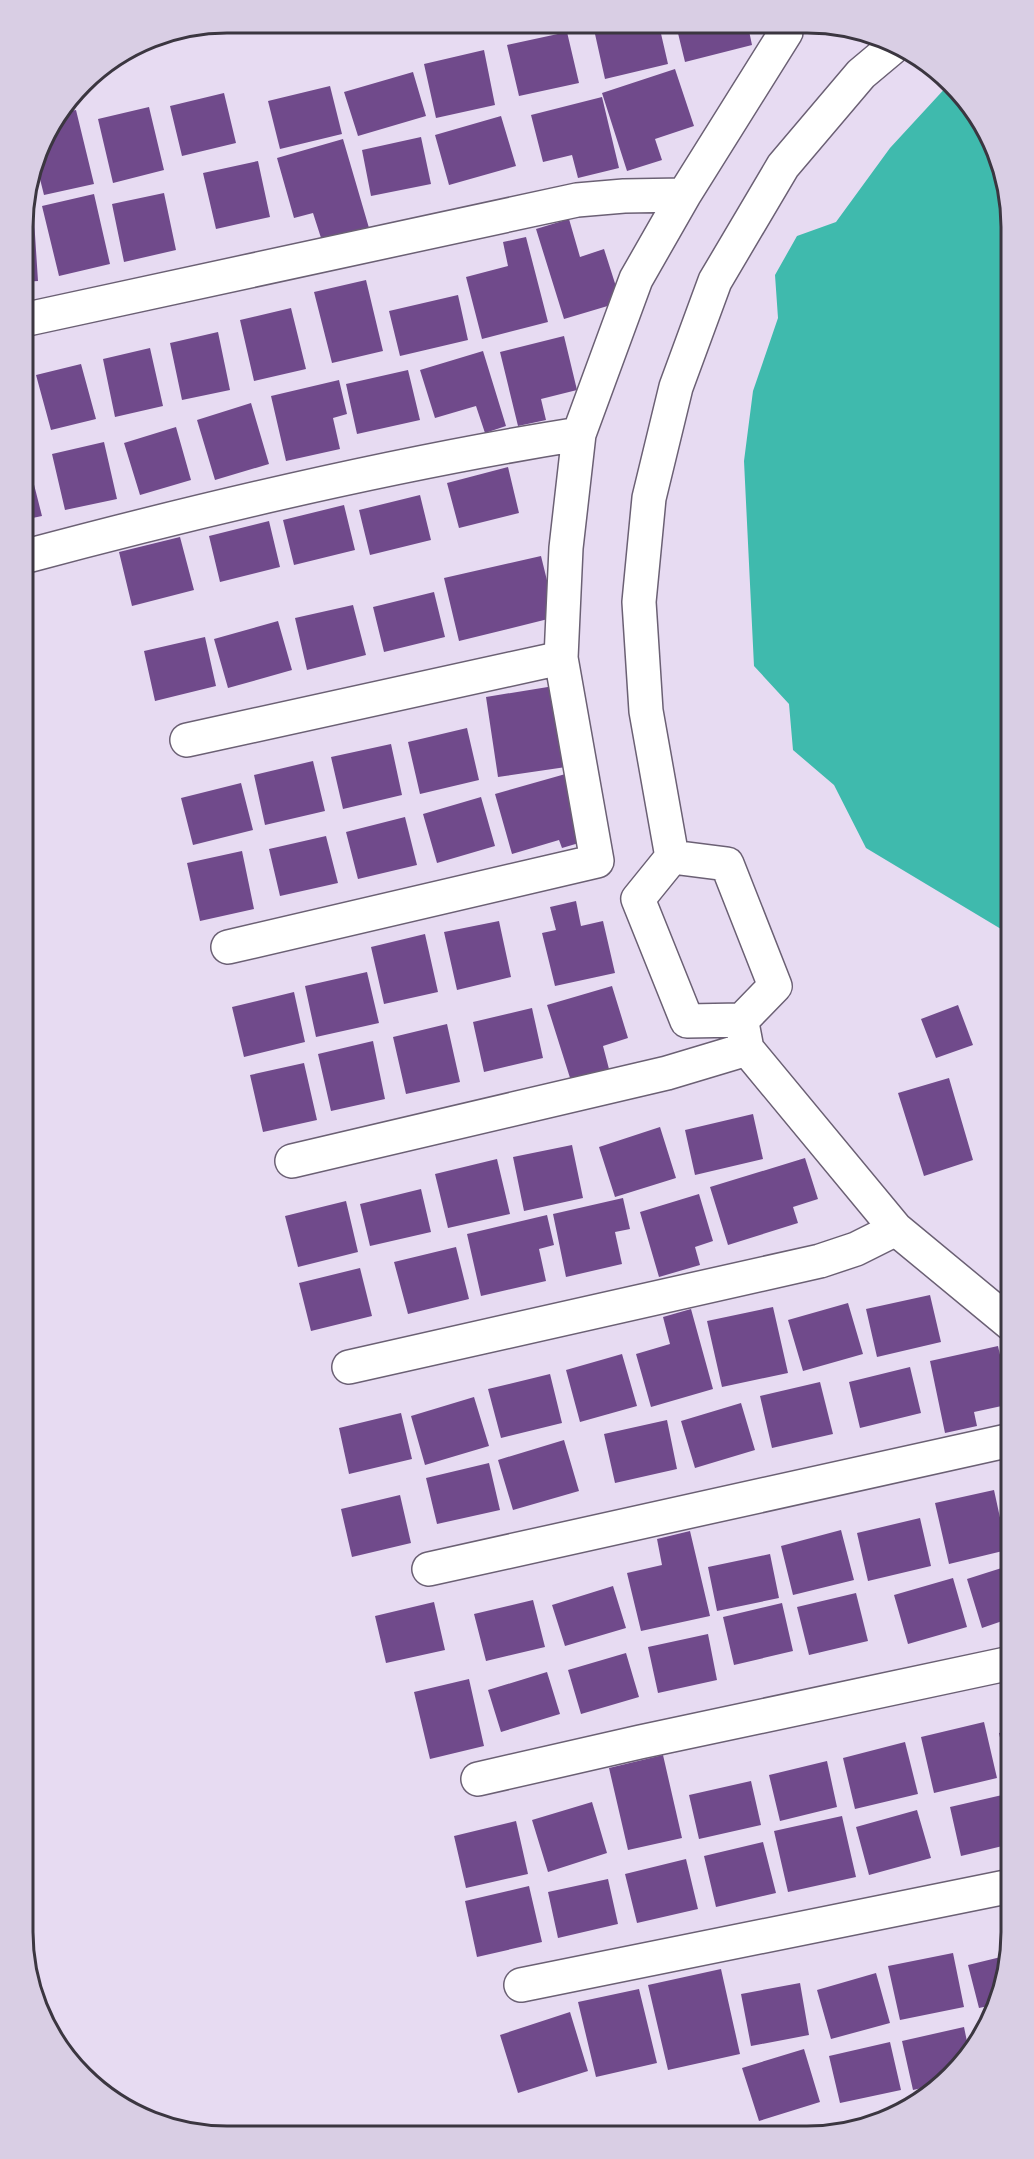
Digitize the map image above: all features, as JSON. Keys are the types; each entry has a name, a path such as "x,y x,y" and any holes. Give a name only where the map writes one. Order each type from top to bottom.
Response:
{"street":[{"path":"228,947 597,861 561,658 566,548 579,434 636,279 684,195 785,33"},
{"path":"888,51 861,74 783,166 715,281 676,387 649,498 639,602 646,711 672,857 638,899 687,1021 744,1035 896,1229 1001,1316"},
{"path":"33,318 578,200 624,196 684,195"},
{"path":"33,554 164,519 488,449 579,434"},
{"path":"187,740 561,658"},
{"path":"292,1161 667,1073 744,1035 775,986 727,864 672,857"},
{"path":"349,1367 820,1261 856,1249 896,1229"},
{"path":"429,1569 1001,1442"},
{"path":"478,1779 1001,1665"},
{"path":"521,1985 1001,1888"}],"shaded area":[{"path":"944,90 968,119 981,141 991,164 1001,214 1001,929 866,848 834,785 793,750 789,704 754,666 744,461 753,391 778,318 775,275 797,236 836,222 890,148"}],"building":[{"path":"567,33 579,83 519,96 507,45"},
{"path":"595,33 661,33 668,64 605,79"},
{"path":"678,33 749,33 752,45 685,62"},
{"path":"484,50 495,105 436,118 424,64"},
{"path":"675,69 694,126 655,139 662,160 627,171 602,93"},
{"path":"413,72 426,116 358,136 344,92"},
{"path":"330,86 342,134 280,149 268,101"},
{"path":"224,93 236,143 182,156 170,106"},
{"path":"602,97 619,168 578,178 572,155 543,162 531,115"},
{"path":"149,107 164,170 113,183 98,119"},
{"path":"76,110 94,184 44,195 40,176 59,130 72,111"},
{"path":"501,116 516,166 449,185 435,135"},
{"path":"421,137 431,184 371,196 362,150"},
{"path":"343,139 369,228 322,241 313,213 294,218 277,158"},
{"path":"258,161 270,217 216,229 203,173"},
{"path":"164,193 176,250 124,262 112,204"},
{"path":"94,194 110,264 59,276 42,206"},
{"path":"33,219 38,281 33,281"},
{"path":"569,219 580,257 604,249 621,302 564,319 536,229"},
{"path":"526,237 548,322 482,339 466,277 508,266 503,242"},
{"path":"366,280 383,351 332,363 314,292"},
{"path":"458,295 468,340 400,356 389,311"},
{"path":"291,308 306,369 254,381 240,320"},
{"path":"218,332 230,390 182,400 170,343"},
{"path":"564,336 577,390 541,399 546,420 518,426 500,352"},
{"path":"150,348 163,406 115,417 103,359"},
{"path":"483,351 506,426 485,433 476,406 435,418 420,370"},
{"path":"81,364 96,419 51,430 36,375"},
{"path":"408,370 420,420 357,434 346,384"},
{"path":"339,380 347,414 333,418 340,449 286,461 271,396"},
{"path":"251,403 269,464 215,480 197,420"},
{"path":"176,427 191,480 140,495 124,443"},
{"path":"104,442 117,499 65,510 52,454"},
{"path":"508,467 519,513 459,528 447,483"},
{"path":"33,480 42,516 33,518"},
{"path":"420,495 431,540 370,555 359,510"},
{"path":"344,505 355,550 294,565 283,520"},
{"path":"269,521 280,567 220,582 209,536"},
{"path":"180,537 194,590 132,606 119,552"},
{"path":"541,556 556,617 459,641 444,578"},
{"path":"434,592 445,637 384,652 373,607"},
{"path":"353,605 366,655 307,670 295,618"},
{"path":"278,621 292,670 228,688 214,639"},
{"path":"205,637 216,686 155,701 144,651"},
{"path":"554,686 566,767 498,777 486,697"},
{"path":"467,728 479,780 420,794 408,742"},
{"path":"391,744 402,795 343,809 331,757"},
{"path":"313,761 325,811 265,825 254,775"},
{"path":"569,773 589,840 562,848 559,840 512,854 495,794"},
{"path":"241,783 253,830 193,845 181,798"},
{"path":"481,797 495,846 437,863 423,814"},
{"path":"405,817 417,865 358,879 346,832"},
{"path":"326,836 338,883 280,896 269,849"},
{"path":"242,851 254,909 200,921 187,863"},
{"path":"576,901 581,926 603,921 615,973 555,986 542,933 556,930 550,907"},
{"path":"499,921 511,977 457,990 444,932"},
{"path":"425,934 438,992 384,1004 371,947"},
{"path":"367,972 379,1023 316,1037 305,986"},
{"path":"612,986 628,1038 603,1046 609,1069 571,1081 547,1005"},
{"path":"294,992 305,1042 244,1057 232,1007"},
{"path":"958,1005 973,1045 936,1058 921,1019"},
{"path":"532,1008 543,1058 484,1072 473,1022"},
{"path":"447,1024 460,1082 406,1094 393,1037"},
{"path":"373,1041 385,1099 331,1111 318,1054"},
{"path":"304,1063 317,1120 263,1132 250,1075"},
{"path":"949,1078 973,1160 924,1176 898,1093"},
{"path":"753,1114 763,1159 695,1175 685,1130"},
{"path":"660,1127 676,1178 615,1197 599,1147"},
{"path":"572,1145 583,1198 524,1211 513,1157"},
{"path":"805,1158 818,1199 793,1207 798,1223 728,1245 710,1187"},
{"path":"497,1159 510,1214 448,1228 435,1174"},
{"path":"421,1189 431,1232 370,1246 360,1204"},
{"path":"699,1194 713,1241 695,1247 700,1265 659,1277 640,1212"},
{"path":"623,1198 630,1229 615,1232 622,1264 566,1277 553,1214"},
{"path":"346,1201 358,1252 298,1267 285,1216"},
{"path":"547,1215 554,1245 539,1249 546,1281 481,1296 467,1234"},
{"path":"456,1247 469,1299 408,1314 394,1262"},
{"path":"360,1268 372,1316 311,1331 299,1283"},
{"path":"930,1295 941,1342 877,1357 866,1309"},
{"path":"848,1303 863,1354 803,1371 788,1320"},
{"path":"773,1307 788,1373 722,1387 707,1321"},
{"path":"691,1309 713,1389 651,1407 636,1354 670,1344 663,1317"},
{"path":"998,1346 1001,1359 1001,1406 974,1412 977,1426 945,1433 930,1361"},
{"path":"622,1354 637,1406 580,1422 566,1370"},
{"path":"910,1367 921,1413 860,1428 849,1382"},
{"path":"550,1374 562,1423 501,1438 488,1389"},
{"path":"820,1382 833,1434 772,1448 760,1396"},
{"path":"474,1397 489,1446 425,1465 411,1416"},
{"path":"741,1403 755,1450 695,1468 681,1421"},
{"path":"401,1413 412,1459 349,1474 339,1428"},
{"path":"667,1420 677,1469 615,1483 604,1434"},
{"path":"564,1440 579,1491 513,1510 498,1460"},
{"path":"489,1463 500,1510 437,1524 426,1478"},
{"path":"994,1490 1001,1522 1001,1551 949,1564 935,1503"},
{"path":"400,1495 411,1543 352,1557 341,1509"},
{"path":"920,1518 931,1566 868,1581 857,1533"},
{"path":"841,1530 854,1580 793,1595 781,1546"},
{"path":"690,1531 710,1616 641,1631 627,1573 662,1565 657,1539"},
{"path":"770,1554 779,1598 717,1611 708,1567"},
{"path":"1001,1568 1001,1621 982,1628 967,1579"},
{"path":"953,1578 967,1627 908,1644 894,1595"},
{"path":"613,1586 626,1628 565,1646 552,1605"},
{"path":"856,1593 868,1641 809,1655 797,1607"},
{"path":"533,1600 545,1647 486,1661 474,1614"},
{"path":"434,1602 445,1650 386,1663 375,1616"},
{"path":"782,1603 793,1651 734,1665 723,1617"},
{"path":"708,1634 717,1680 658,1693 648,1647"},
{"path":"626,1653 639,1697 581,1714 568,1670"},
{"path":"547,1672 560,1714 501,1732 488,1690"},
{"path":"469,1679 484,1746 430,1759 414,1692"},
{"path":"984,1722 997,1778 934,1793 921,1737"},
{"path":"905,1742 918,1794 855,1809 843,1758"},
{"path":"663,1755 682,1838 628,1850 609,1768"},
{"path":"827,1761 837,1807 780,1821 769,1775"},
{"path":"751,1781 761,1825 699,1839 689,1795"},
{"path":"1001,1795 1001,1846 961,1856 950,1807"},
{"path":"592,1802 607,1853 548,1872 532,1820"},
{"path":"917,1810 931,1858 869,1875 856,1827"},
{"path":"842,1816 856,1877 788,1892 774,1831"},
{"path":"516,1821 528,1874 466,1888 454,1836"},
{"path":"763,1842 776,1893 716,1907 704,1856"},
{"path":"686,1859 698,1909 637,1923 625,1874"},
{"path":"608,1879 618,1924 558,1938 548,1892"},
{"path":"529,1886 542,1942 477,1957 465,1901"},
{"path":"953,1953 964,2007 900,2020 888,1966"},
{"path":"999,1957 991,1995 986,2007 979,2008 968,1965"},
{"path":"721,1969 740,2054 668,2070 648,1985"},
{"path":"876,1973 890,2023 831,2039 817,1990"},
{"path":"800,1983 809,2035 751,2046 741,1994"},
{"path":"639,1989 657,2063 596,2077 578,2002"},
{"path":"570,2012 588,2071 518,2093 500,2035"},
{"path":"964,2027 967,2041 944,2069 922,2088 913,2090 902,2041"},
{"path":"890,2042 901,2090 840,2103 829,2056"},
{"path":"804,2049 820,2102 759,2121 742,2068"}]}
